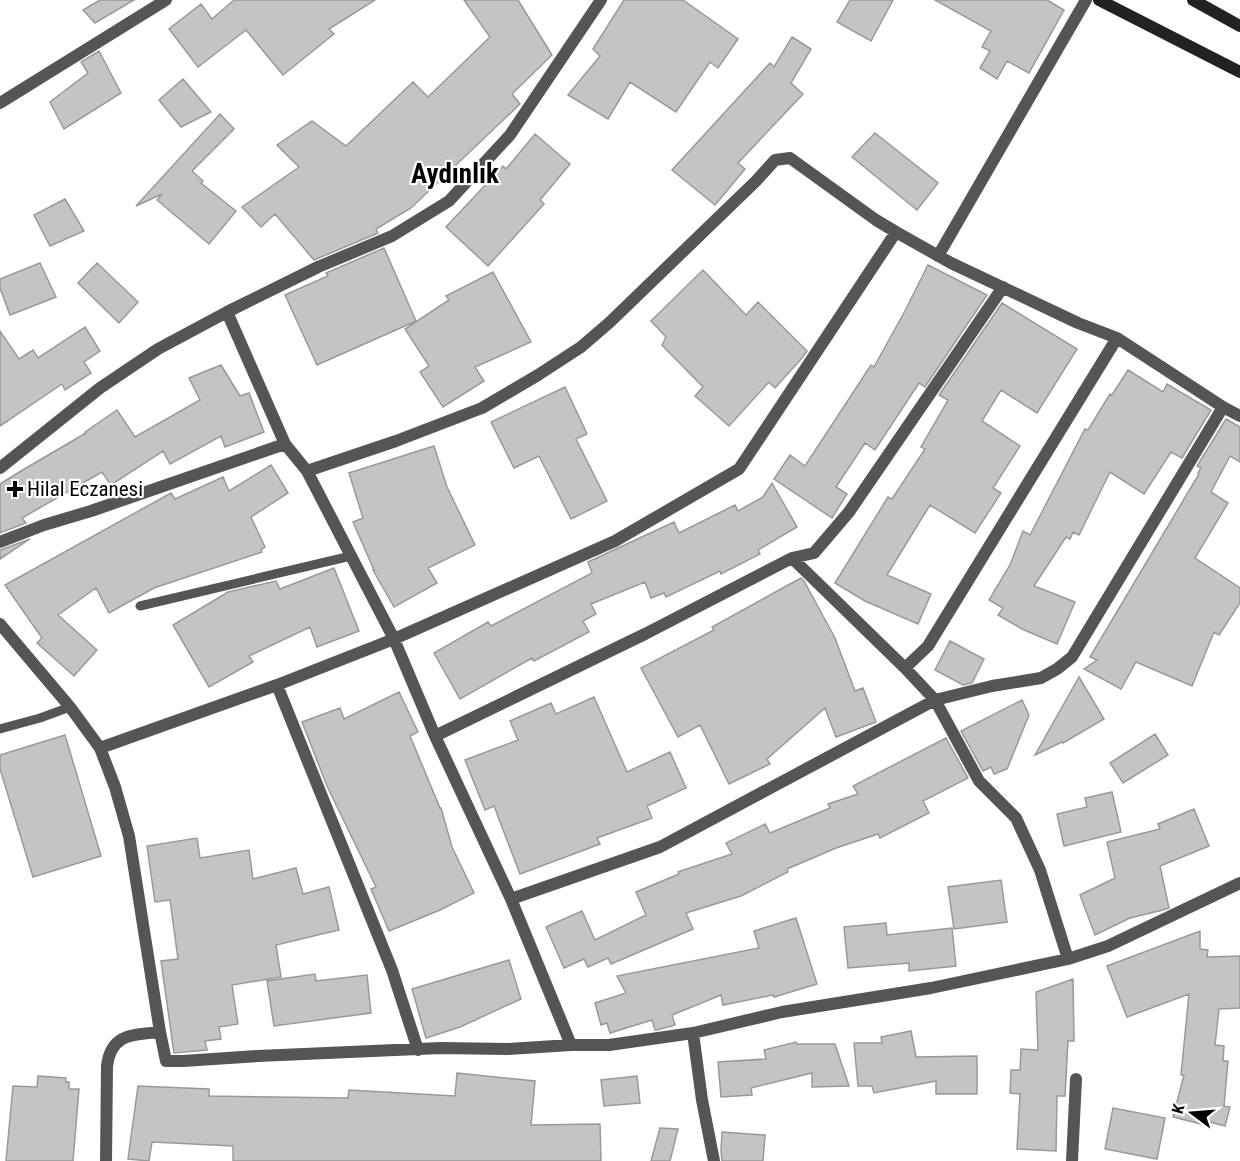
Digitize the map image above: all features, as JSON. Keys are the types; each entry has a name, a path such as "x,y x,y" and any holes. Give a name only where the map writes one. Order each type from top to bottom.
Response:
{"main road":[{"path":"1099,0 1240,72"},
{"path":"1193,0 1210,4 1240,26"}],"street":[{"path":"0,103 166,0"},
{"path":"0,468 100,388 158,349 318,267 392,236 449,201 510,135 601,0"},
{"path":"938,256 1086,0"},
{"path":"307,471 396,441 482,408 580,347 610,322 775,160 790,158 896,232 938,256 1078,323 1117,338 1240,417"},
{"path":"100,748 277,685 394,639 615,541 739,469 896,232"},
{"path":"435,736 645,634 792,558 814,553 849,512 1003,287"},
{"path":"227,312 285,444 307,471 394,639 435,736 512,899 571,1045"},
{"path":"905,668 928,646 1117,338"},
{"path":"512,899 660,847 935,700 992,686 1041,678 1057,669 1072,657 1223,407"},
{"path":"0,542 285,444"},
{"path":"792,558 935,700 979,781 1016,818 1040,870 1068,959"},
{"path":"0,624 70,707 100,748 115,787 129,836 166,1061 441,1048 609,1045 693,1033 782,1012 931,988 1068,959 1108,946 1240,883"},
{"path":"277,685 392,970 418,1050"},
{"path":"106,1161 107,1066 111,1048 126,1036 160,1032"},
{"path":"693,1033 702,1100 714,1161"},
{"path":"1072,1161 1076,1079"}],"lane":[{"path":"140,606 351,556"},
{"path":"0,729 70,707"}],"building":[{"path":"100,0 134,0 95,23 83,10"},
{"path":"234,0 375,0 329,29 334,34 283,75 246,30 198,67 169,29 201,4 212,19"},
{"path":"464,0 518,0 552,55 512,94 520,104 411,208 376,229 378,233 314,260 275,214 261,227 242,207 299,167 277,145 312,121 346,146 413,82 428,97 490,37"},
{"path":"624,0 683,0 738,39 718,68 710,62 676,112 630,82 608,119 568,95 600,56 593,49"},
{"path":"850,0 893,0 871,41 837,22"},
{"path":"935,0 1047,0 1064,10 1029,73 1007,61 997,79 980,68 990,51 982,47 991,31"},
{"path":"792,37 811,49 791,83 803,94 738,163 745,169 715,205 672,170 770,63 774,67"},
{"path":"99,51 121,93 64,129 50,102 88,73 81,62"},
{"path":"183,79 211,112 181,127 159,100"},
{"path":"220,114 234,129 192,171 203,181 201,183 236,211 209,244 157,200 162,194 136,206"},
{"path":"875,133 938,183 917,210 852,157"},
{"path":"535,134 570,164 540,200 544,204 488,266 446,227 503,166 506,169"},
{"path":"65,199 84,231 50,246 34,215"},
{"path":"384,248 416,321 317,365 285,295 328,276 326,273"},
{"path":"40,263 56,297 10,315 0,288 0,279"},
{"path":"97,263 138,302 119,323 78,283"},
{"path":"928,265 987,295 925,387 919,383 875,450 865,443 836,487 847,494 832,518 774,479 790,455 805,466 871,365 874,367"},
{"path":"703,270 746,315 758,302 807,351 775,388 769,382 729,426 695,396 703,387 662,345 666,337 651,321"},
{"path":"493,272 531,342 475,367 484,381 443,407 420,372 429,366 405,329 449,300 446,296"},
{"path":"1002,303 1077,349 1037,413 1001,390 982,421 1020,446 993,488 1001,493 975,533 930,505 887,575 931,594 918,624 865,601 835,583 888,497 892,499 925,449 921,447 948,400 939,395"},
{"path":"85,327 100,351 84,362 91,373 65,390 62,384 0,426 0,331 19,359 33,350 38,358"},
{"path":"221,365 240,396 249,393 264,432 225,447 221,436 170,464 163,451 111,485 102,472 22,518 26,523 0,533 0,484 86,433 117,410 135,437 200,400 189,378"},
{"path":"1128,370 1163,392 1167,384 1211,410 1182,458 1171,452 1144,494 1110,472 1079,535 1073,532 1070,539 1066,537 1034,586 1075,602 1057,644 1022,629 998,615 1003,608 989,600 1010,565 1023,531 1030,535 1085,429 1088,430"},
{"path":"565,387 587,434 576,439 607,501 571,519 539,456 514,468 491,422"},
{"path":"1226,419 1240,427 1240,462 1230,456 1211,492 1228,503 1195,558 1240,588 1240,603 1219,635 1214,632 1192,686 1136,662 1121,689 1084,669 1097,660 1090,657 1199,474 1201,468 1197,466"},
{"path":"434,446 447,487 475,545 428,568 437,583 394,607 373,570 353,522 363,518 349,473"},
{"path":"271,465 288,493 251,517 265,547 261,550 262,552 154,588 109,613 96,588 58,615 97,650 74,676 37,643 42,638 5,585 171,493 175,499 223,477 229,491"},
{"path":"772,483 797,527 758,550 760,554 721,574 720,571 666,597 664,593 651,598 645,582 591,604 596,614 583,621 589,632 534,661 532,658 460,699 434,653 488,622 491,626 592,573 588,562 674,522 679,533 735,505 738,511 763,497"},
{"path":"30,539 0,559 0,550"},
{"path":"334,568 359,631 317,647 310,627 249,656 253,662 209,687 173,625 228,592 276,581 280,589"},
{"path":"801,578 835,638 855,691 863,688 876,722 836,737 825,708 767,759 770,764 729,784 700,725 678,737 641,668 714,630 712,627"},
{"path":"950,641 984,659 972,683 963,685 935,670"},
{"path":"1079,677 1104,719 1063,743 1035,755"},
{"path":"399,692 418,732 410,736 441,808 452,847 474,893 389,931 371,889 376,887 327,786 302,722 340,708 344,719"},
{"path":"594,697 627,772 670,752 686,788 647,806 652,818 597,838 600,844 520,874 494,806 485,810 465,760 518,740 510,721 551,703 556,714"},
{"path":"1022,700 1029,715 1007,769 994,774 991,767 983,771 961,731"},
{"path":"1155,734 1168,755 1123,783 1110,763"},
{"path":"65,735 101,856 33,877 0,769 0,755"},
{"path":"946,738 968,778 923,801 929,813 880,838 878,834 836,848 787,869 788,872 741,896 686,913 693,929 611,964 608,958 588,967 584,959 564,968 546,927 582,911 595,940 646,915 636,892 679,874 678,872 732,854 726,843 765,824 770,833 830,808 828,804 858,794 853,786"},
{"path":"1112,792 1121,832 1064,846 1057,814 1087,807 1085,798"},
{"path":"1194,809 1209,846 1160,866 1169,908 1130,918 1095,935 1080,895 1115,878 1107,842 1160,829 1158,824"},
{"path":"197,838 200,858 249,850 253,879 296,868 303,894 329,887 339,930 276,945 281,977 232,985 238,1024 219,1027 221,1039 205,1041 207,1050 174,1053 161,961 178,959 170,900 155,902 147,846"},
{"path":"1001,880 1007,922 954,929 948,887"},
{"path":"796,918 817,984 774,997 773,995 723,1005 721,995 672,1015 675,1025 657,1030 652,1020 610,1033 607,1023 601,1025 595,1003 626,993 617,976 759,948 754,931"},
{"path":"886,923 887,935 952,928 956,966 909,971 909,963 848,968 844,927"},
{"path":"1200,931 1200,949 1208,950 1207,957 1240,956 1240,1008 1219,1009 1215,1045 1224,1046 1223,1061 1228,1061 1224,1106 1230,1107 1225,1126 1202,1120 1201,1124 1173,1117 1184,1075 1181,1075 1189,994 1127,1017 1107,966"},
{"path":"509,960 521,999 460,1027 426,1038 412,989"},
{"path":"315,974 316,981 367,975 371,1013 274,1026 267,981"},
{"path":"1073,979 1074,1041 1068,1041 1065,1096 1057,1096 1056,1151 1017,1149 1020,1094 1010,1093 1011,1070 1020,1070 1021,1049 1038,1050 1036,992"},
{"path":"911,1031 916,1057 977,1056 977,1094 936,1094 936,1081 874,1093 872,1086 858,1086 854,1043 882,1043 881,1037"},
{"path":"796,1042 797,1044 835,1044 849,1086 812,1087 812,1073 751,1088 752,1095 721,1097 718,1062 766,1059 764,1050"},
{"path":"457,1073 535,1081 531,1125 600,1124 601,1161 233,1161 233,1146 152,1142 149,1161 128,1159 138,1086 209,1089 209,1096 348,1098 349,1090 455,1096"},
{"path":"38,1076 66,1078 66,1082 69,1082 69,1089 79,1089 73,1161 6,1161 13,1086 37,1087"},
{"path":"637,1076 640,1103 604,1106 601,1080"},
{"path":"1113,1108 1165,1118 1157,1159 1105,1149"},
{"path":"660,1128 678,1129 670,1161 651,1161"},
{"path":"722,1132 765,1135 763,1161 722,1161"}],"place":[{"name":"Hilal Eczanesi","path":"15,489"}],"district":[{"name":"Aydınlık","path":"455,174"}]}
